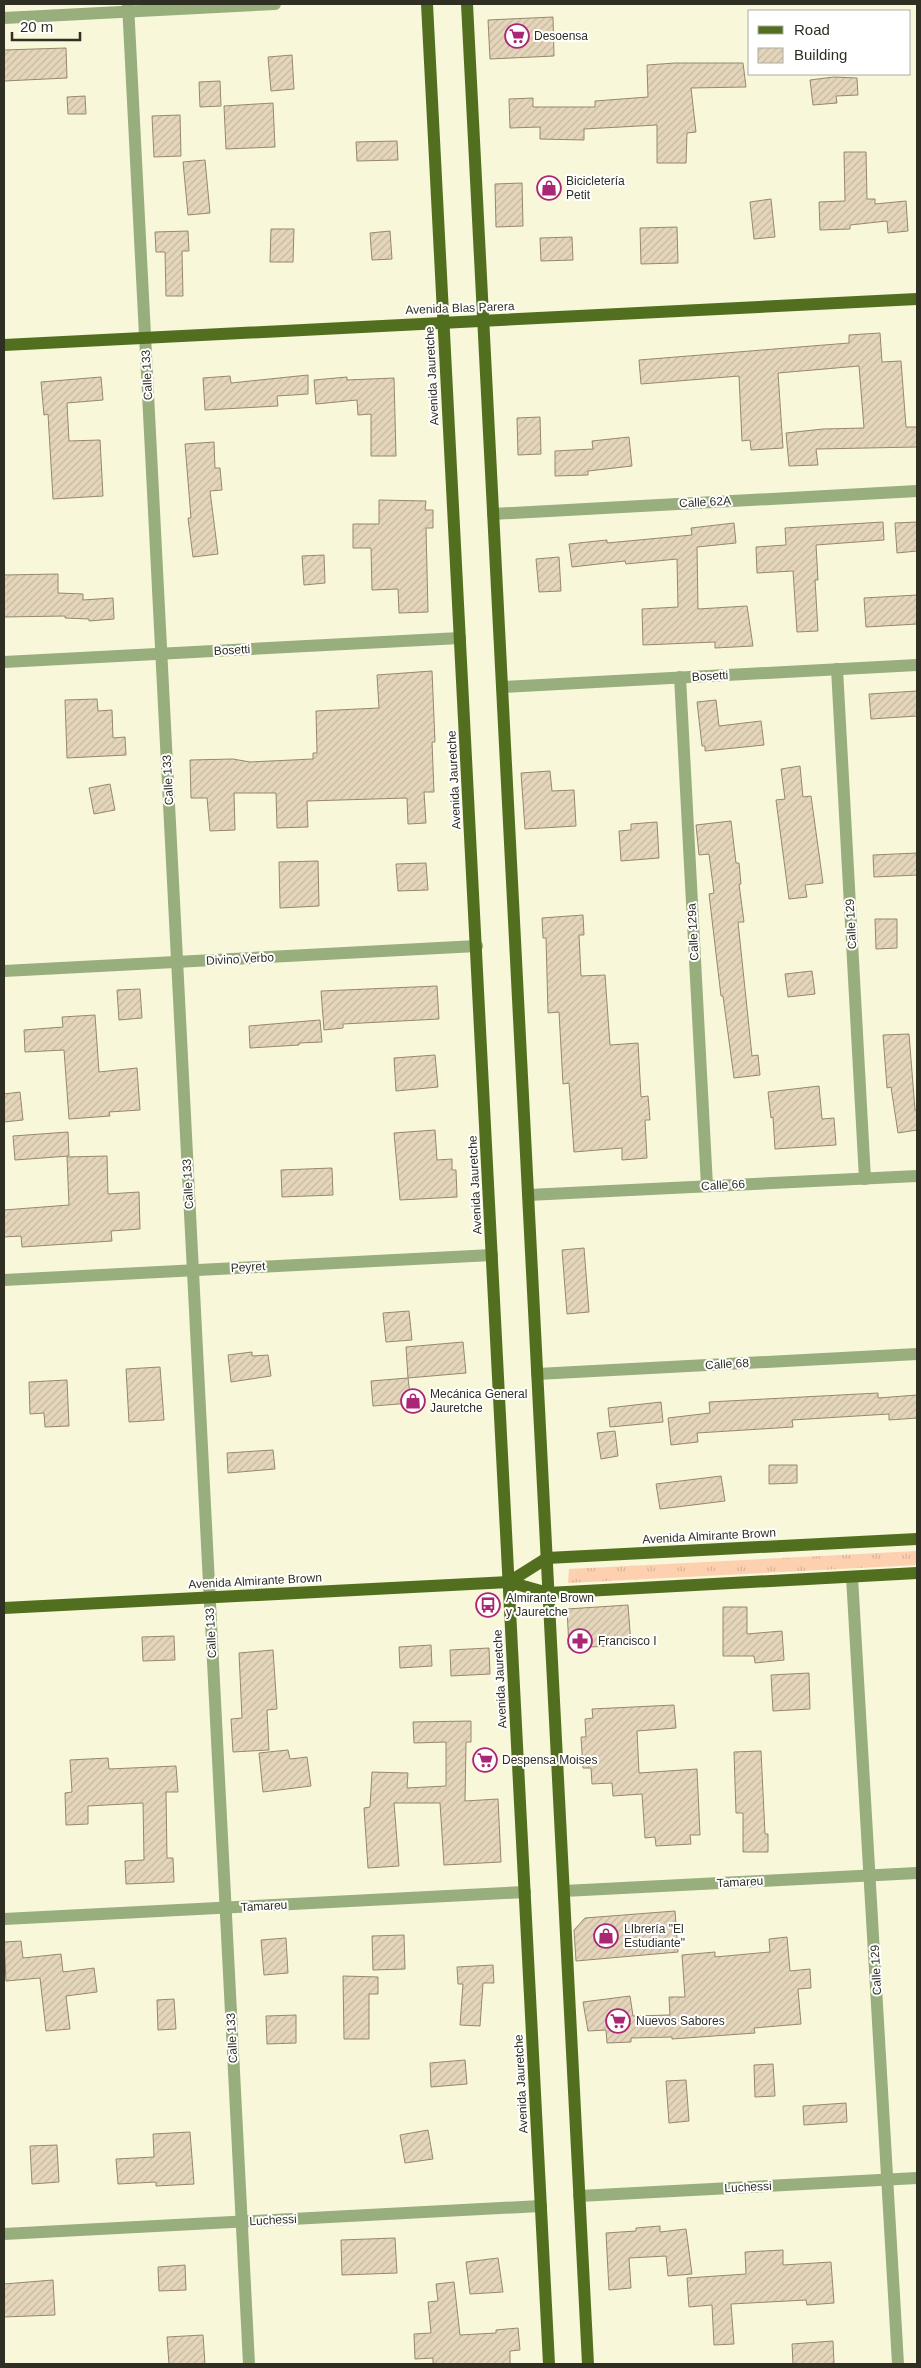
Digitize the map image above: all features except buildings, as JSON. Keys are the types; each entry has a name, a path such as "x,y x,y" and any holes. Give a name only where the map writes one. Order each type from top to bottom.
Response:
{"main road":[{"name":"Avenida Jauretche","path":"427,4 549,2364"},
{"path":"467,4 588,2364"},
{"name":"Avenida Blas Parera","path":"4,345 443,321 483,322 917,299"},
{"name":"Avenida Almirante Brown","path":"509,1582 547,1558 917,1539"},
{"name":"Avenida Almirante Brown","path":"4,1608 509,1582 548,1593 917,1573"}],"street":[{"path":"4,18 128,8 276,4"},
{"name":"Calle 133","path":"128,8 249,2364"},
{"name":"Calle 62A","path":"493,514 917,491"},
{"name":"Bosetti","path":"4,662 460,638"},
{"name":"Bosetti","path":"502,687 917,665"},
{"name":"Calle 129","path":"837,669 864,1179"},
{"name":"Calle 129a","path":"680,678 707,1186"},
{"name":"Divino Verbo","path":"4,971 477,946"},
{"name":"Calle 66","path":"528,1195 917,1176"},
{"name":"Peyret","path":"4,1280 492,1255"},
{"name":"Calle 68","path":"537,1374 917,1354"},
{"name":"Calle 129","path":"852,1577 898,2364"},
{"name":"Tamareu","path":"564,1891 917,1873"},
{"name":"Tamareu","path":"4,1919 525,1892"},
{"name":"Luchessi","path":"580,2196 917,2178"},
{"name":"Luchessi","path":"4,2234 541,2206"}],"green space":[{"path":"917,1551 917,1565 568,1583 569,1569"}],"place":[{"name":"Desoensa","path":"517,36"},
{"name":"Bicicletería Petit","path":"549,188"},
{"name":"Mecánica General Jauretche","path":"413,1401"},
{"name":"Almirante Brown y Jauretche","path":"488,1605"},
{"name":"Francisco I","path":"580,1641"},
{"name":"Despensa Moises","path":"485,1760"},
{"name":"LIbrería \"El Estudiante\"","path":"606,1936"},
{"name":"Nuevos Sabores","path":"618,2021"}]}
